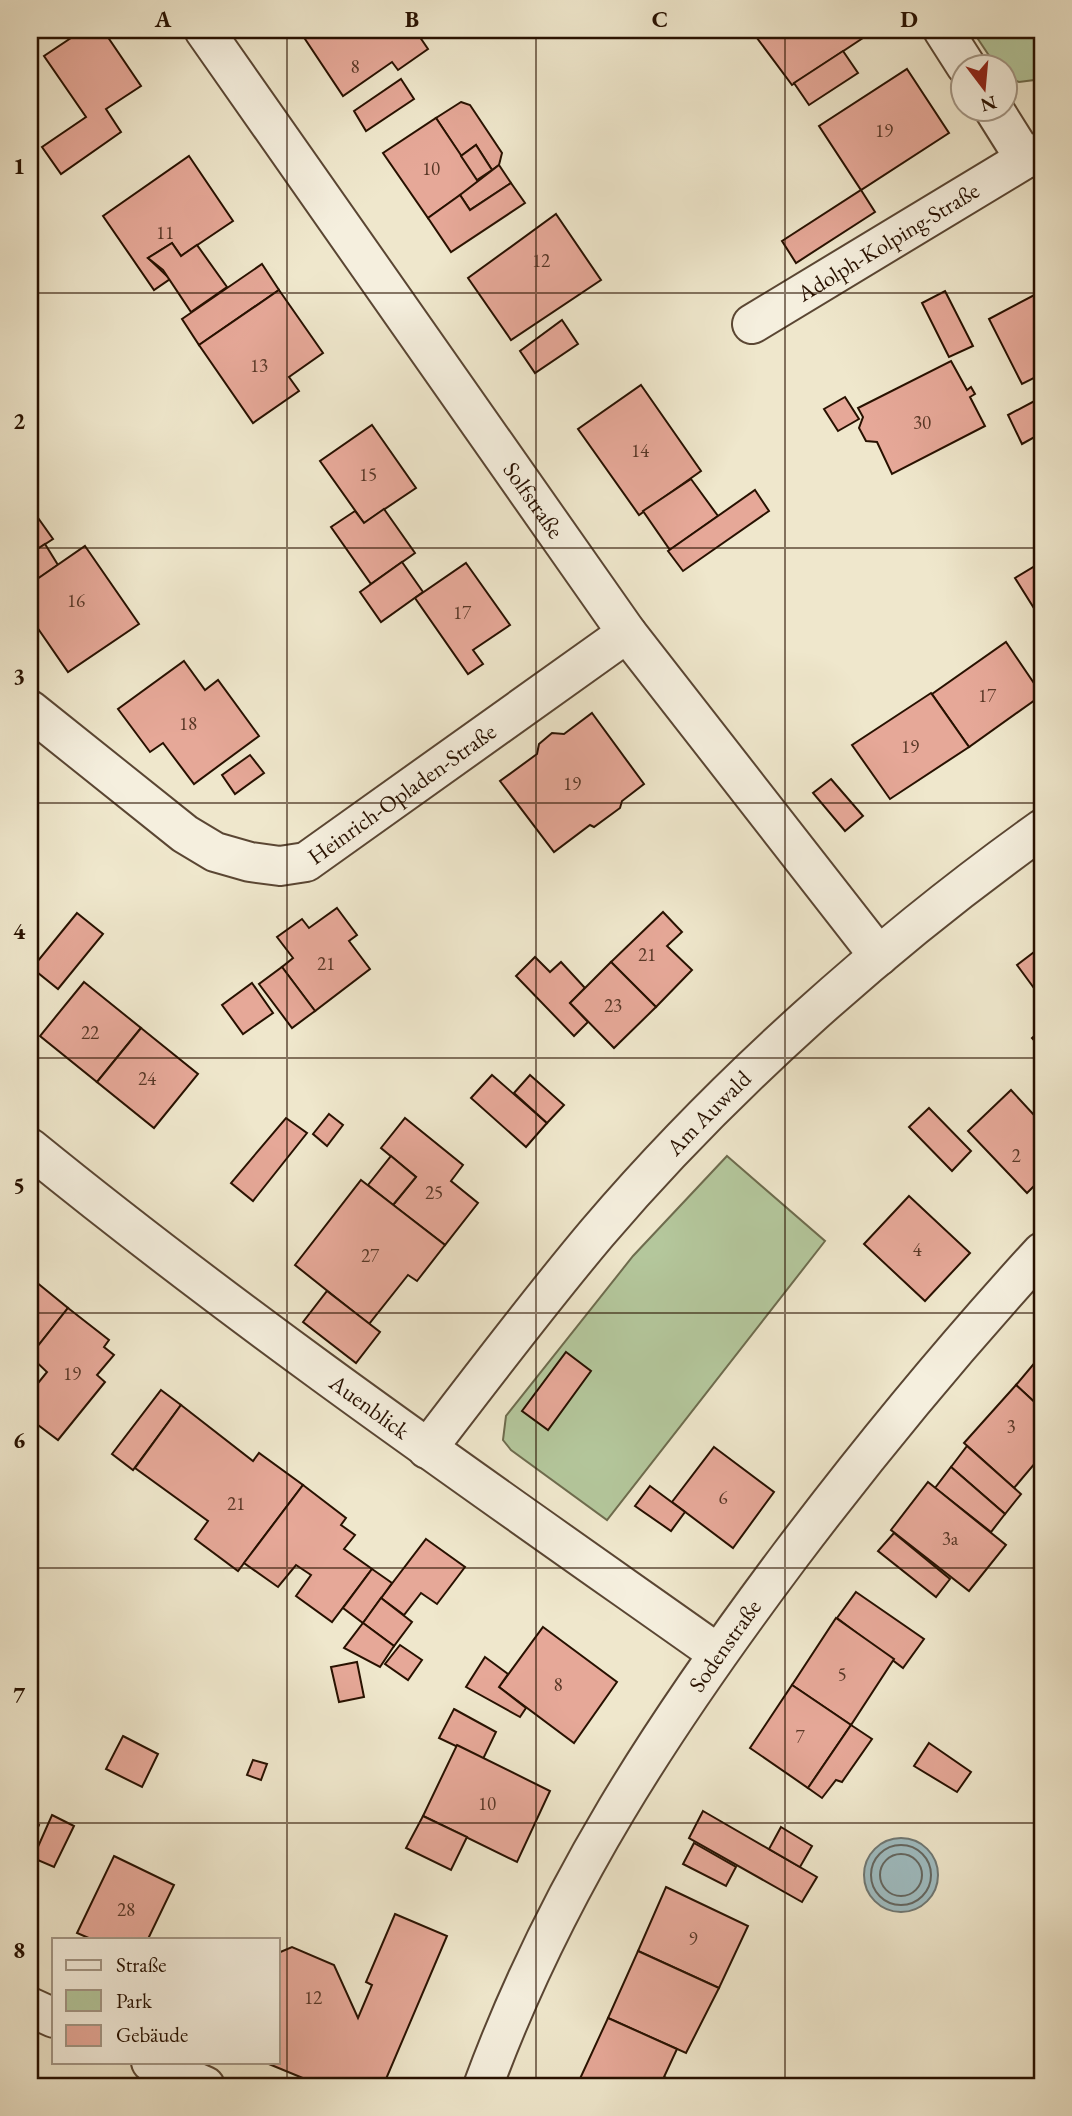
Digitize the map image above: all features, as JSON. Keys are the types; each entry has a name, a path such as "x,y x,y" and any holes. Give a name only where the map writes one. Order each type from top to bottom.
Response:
{"street":[{"name":"Solfstraße","path":"204,30 627,634 879,956"},
{"path":"943,30 957,52"},
{"name":"Adolph-Kolping-Straße","path":"752,324 1034,155 1005,122"},
{"name":"Heinrich-Opladen-Straße","path":"30,710 195,840 215,852 250,862 280,866 306,862 627,634"},
{"name":"Am Auwald","path":"427,1449 598,1232 736,1087 879,956 1042,829"},
{"name":"Auenblick","path":"30,1148 102,1206 427,1449 717,1653"},
{"name":"Sodenstraße","path":"483,2086 555,1918 632,1779 717,1653 875,1444 959,1342 1042,1252"},
{"path":"30,2007 52,2017"},
{"path":"156,2064 205,2086"}],"green space":[{"path":"972,30 1042,30 1042,79 1020,82 1020,52 987,52"},
{"path":"727,1156 825,1241 607,1520 511,1450 503,1440 506,1416 633,1256"}],"water":[{"path":"901,1838 915,1841 927,1849 935,1861 938,1875 935,1889 927,1901 915,1909 901,1912 887,1909 875,1901 867,1889 864,1875 867,1861 875,1849 887,1841"}],"building":[{"path":"83,30 103,30 141,86 106,109 121,132 61,174 42,147 86,117 44,56"},
{"path":"299,30 415,30 428,49 398,70 392,62 343,96"},
{"path":"751,30 875,30 792,85"},
{"path":"843,51 858,73 809,105 794,83"},
{"path":"907,69 949,133 861,190 819,126"},
{"path":"401,79 414,99 366,131 354,111"},
{"path":"461,102 470,105 502,153 499,165 492,170 476,145 461,156 436,118"},
{"path":"436,118 479,182 428,218 383,153"},
{"path":"476,145 492,170 477,180 461,156"},
{"path":"189,156 233,221 181,256 172,243 148,258 170,279 154,290 103,216"},
{"path":"499,165 511,183 470,210 460,195"},
{"path":"511,183 525,203 451,252 428,218 460,195 470,210"},
{"path":"861,190 875,212 796,263 782,241"},
{"path":"556,214 601,280 511,340 468,278"},
{"path":"172,243 181,256 197,245 227,287 191,312 163,270 148,258"},
{"path":"262,264 279,290 199,345 182,319"},
{"path":"279,290 323,353 289,377 299,391 253,423 199,345"},
{"path":"945,291 973,346 949,357 922,303"},
{"path":"1042,291 1042,374 1022,384 989,319"},
{"path":"562,320 578,344 535,373 520,351"},
{"path":"951,361 967,390 971,387 975,394 970,397 985,426 892,474 877,442 866,441 859,428 863,417 858,408"},
{"path":"641,385 701,471 639,515 578,429"},
{"path":"845,397 859,419 838,431 824,409"},
{"path":"1042,397 1042,433 1022,444 1008,415"},
{"path":"372,425 416,488 364,523 320,461"},
{"path":"691,479 718,516 670,550 643,511"},
{"path":"755,490 769,511 683,571 668,551"},
{"path":"384,509 415,553 371,584 331,527 355,511 364,523"},
{"path":"36,515 53,539 30,554 30,520"},
{"path":"45,544 58,565 30,584 30,554"},
{"path":"85,546 139,624 68,672 30,617 30,584"},
{"path":"402,562 423,592 381,622 360,592"},
{"path":"466,563 510,625 473,650 483,664 468,674 415,598"},
{"path":"1040,563 1042,567 1042,621 1015,578"},
{"path":"1006,642 1042,695 969,747 932,694"},
{"path":"184,661 205,690 218,680 259,736 194,784 163,743 150,752 118,709"},
{"path":"931,693 969,747 890,799 852,745"},
{"path":"592,713 644,784 622,801 620,808 594,827 590,825 554,852 500,781 537,754 539,744 552,733 564,734"},
{"path":"250,755 264,773 235,794 222,775"},
{"path":"831,779 863,816 845,831 813,793"},
{"path":"337,908 357,935 349,941 370,969 315,1011 282,967 293,958 277,937 302,919 309,928"},
{"path":"663,912 682,932 667,946 692,970 656,1007 611,962"},
{"path":"77,913 103,934 58,989 32,968"},
{"path":"1042,946 1042,999 1017,965"},
{"path":"535,957 550,972 561,962 585,988 570,1003 588,1022 574,1036 516,976"},
{"path":"611,962 656,1007 614,1048 570,1003"},
{"path":"282,967 315,1011 292,1028 259,984"},
{"path":"84,982 141,1028 97,1082 40,1036"},
{"path":"252,983 273,1013 243,1034 222,1005"},
{"path":"141,1028 198,1074 154,1128 97,1082"},
{"path":"1042,1029 1042,1049 1032,1038"},
{"path":"492,1075 547,1123 526,1147 471,1098"},
{"path":"530,1075 564,1105 547,1123 514,1093"},
{"path":"1011,1090 1033,1114 1038,1108 1042,1113 1042,1178 1027,1193 968,1131"},
{"path":"929,1108 971,1151 952,1171 909,1127"},
{"path":"329,1114 343,1125 327,1146 313,1134"},
{"path":"286,1118 307,1133 253,1201 231,1183"},
{"path":"405,1118 463,1165 451,1181 478,1203 445,1245 393,1205 416,1177 381,1148"},
{"path":"391,1156 416,1177 393,1205 368,1185"},
{"path":"361,1180 445,1245 417,1281 408,1275 369,1324 295,1265"},
{"path":"909,1196 970,1253 925,1301 864,1244"},
{"path":"30,1277 68,1308 30,1356"},
{"path":"327,1291 380,1332 356,1363 303,1322"},
{"path":"68,1308 109,1340 104,1347 114,1355 97,1375 105,1382 58,1440 30,1419 30,1393 47,1372 30,1356"},
{"path":"566,1352 591,1371 548,1430 522,1411"},
{"path":"1042,1354 1042,1409 1016,1385"},
{"path":"1016,1385 1042,1409 1042,1455 1014,1488 964,1443"},
{"path":"161,1390 181,1405 133,1470 112,1454"},
{"path":"181,1405 253,1461 259,1453 303,1485 238,1571 195,1539 208,1521 135,1468"},
{"path":"967,1446 1021,1494 1005,1514 951,1467"},
{"path":"714,1447 774,1492 733,1548 672,1502"},
{"path":"951,1467 1005,1514 991,1532 935,1488"},
{"path":"928,1482 1006,1545 969,1591 891,1530"},
{"path":"303,1485 346,1518 341,1525 355,1535 344,1549 372,1569 332,1622 296,1596 311,1575 296,1565 278,1587 244,1563"},
{"path":"650,1486 685,1512 671,1531 635,1506"},
{"path":"894,1533 950,1579 936,1597 878,1551"},
{"path":"426,1539 465,1567 437,1604 421,1593 404,1615 381,1598"},
{"path":"372,1569 392,1583 363,1623 343,1608"},
{"path":"856,1592 924,1639 903,1668 837,1618"},
{"path":"381,1598 412,1622 394,1646 363,1623"},
{"path":"836,1618 894,1659 851,1725 792,1685"},
{"path":"363,1623 394,1646 380,1667 344,1648"},
{"path":"543,1627 617,1682 574,1743 499,1687"},
{"path":"400,1645 422,1660 408,1680 385,1664"},
{"path":"485,1657 508,1674 499,1687 526,1708 520,1717 466,1687"},
{"path":"357,1662 364,1697 339,1702 331,1667"},
{"path":"792,1685 851,1725 808,1788 750,1748"},
{"path":"454,1709 496,1732 483,1759 439,1738"},
{"path":"851,1725 872,1739 842,1782 836,1780 822,1798 808,1788"},
{"path":"123,1736 158,1754 142,1787 106,1769"},
{"path":"929,1743 971,1772 957,1792 914,1766"},
{"path":"457,1745 550,1791 517,1862 423,1816"},
{"path":"253,1760 267,1764 261,1780 247,1775"},
{"path":"703,1811 817,1877 802,1902 689,1838"},
{"path":"52,1815 74,1826 54,1867 33,1858"},
{"path":"423,1816 467,1837 451,1870 406,1848"},
{"path":"30,1820 39,1825 30,1845"},
{"path":"781,1827 812,1846 800,1867 769,1849"},
{"path":"694,1843 736,1867 726,1886 683,1864"},
{"path":"114,1856 174,1885 148,1938 89,1938 77,1933"},
{"path":"666,1887 748,1926 719,1988 638,1951"},
{"path":"395,1914 447,1936 383,2086 344,2086 335,2083 334,2086 322,2086 269,2064 280,2064 280,1952 292,1947 334,1965 358,2018 372,1985 366,1982"},
{"path":"638,1951 719,1988 686,2053 608,2018"},
{"path":"608,2018 677,2049 664,2077 678,2083 676,2086 585,2086 578,2083"}]}
